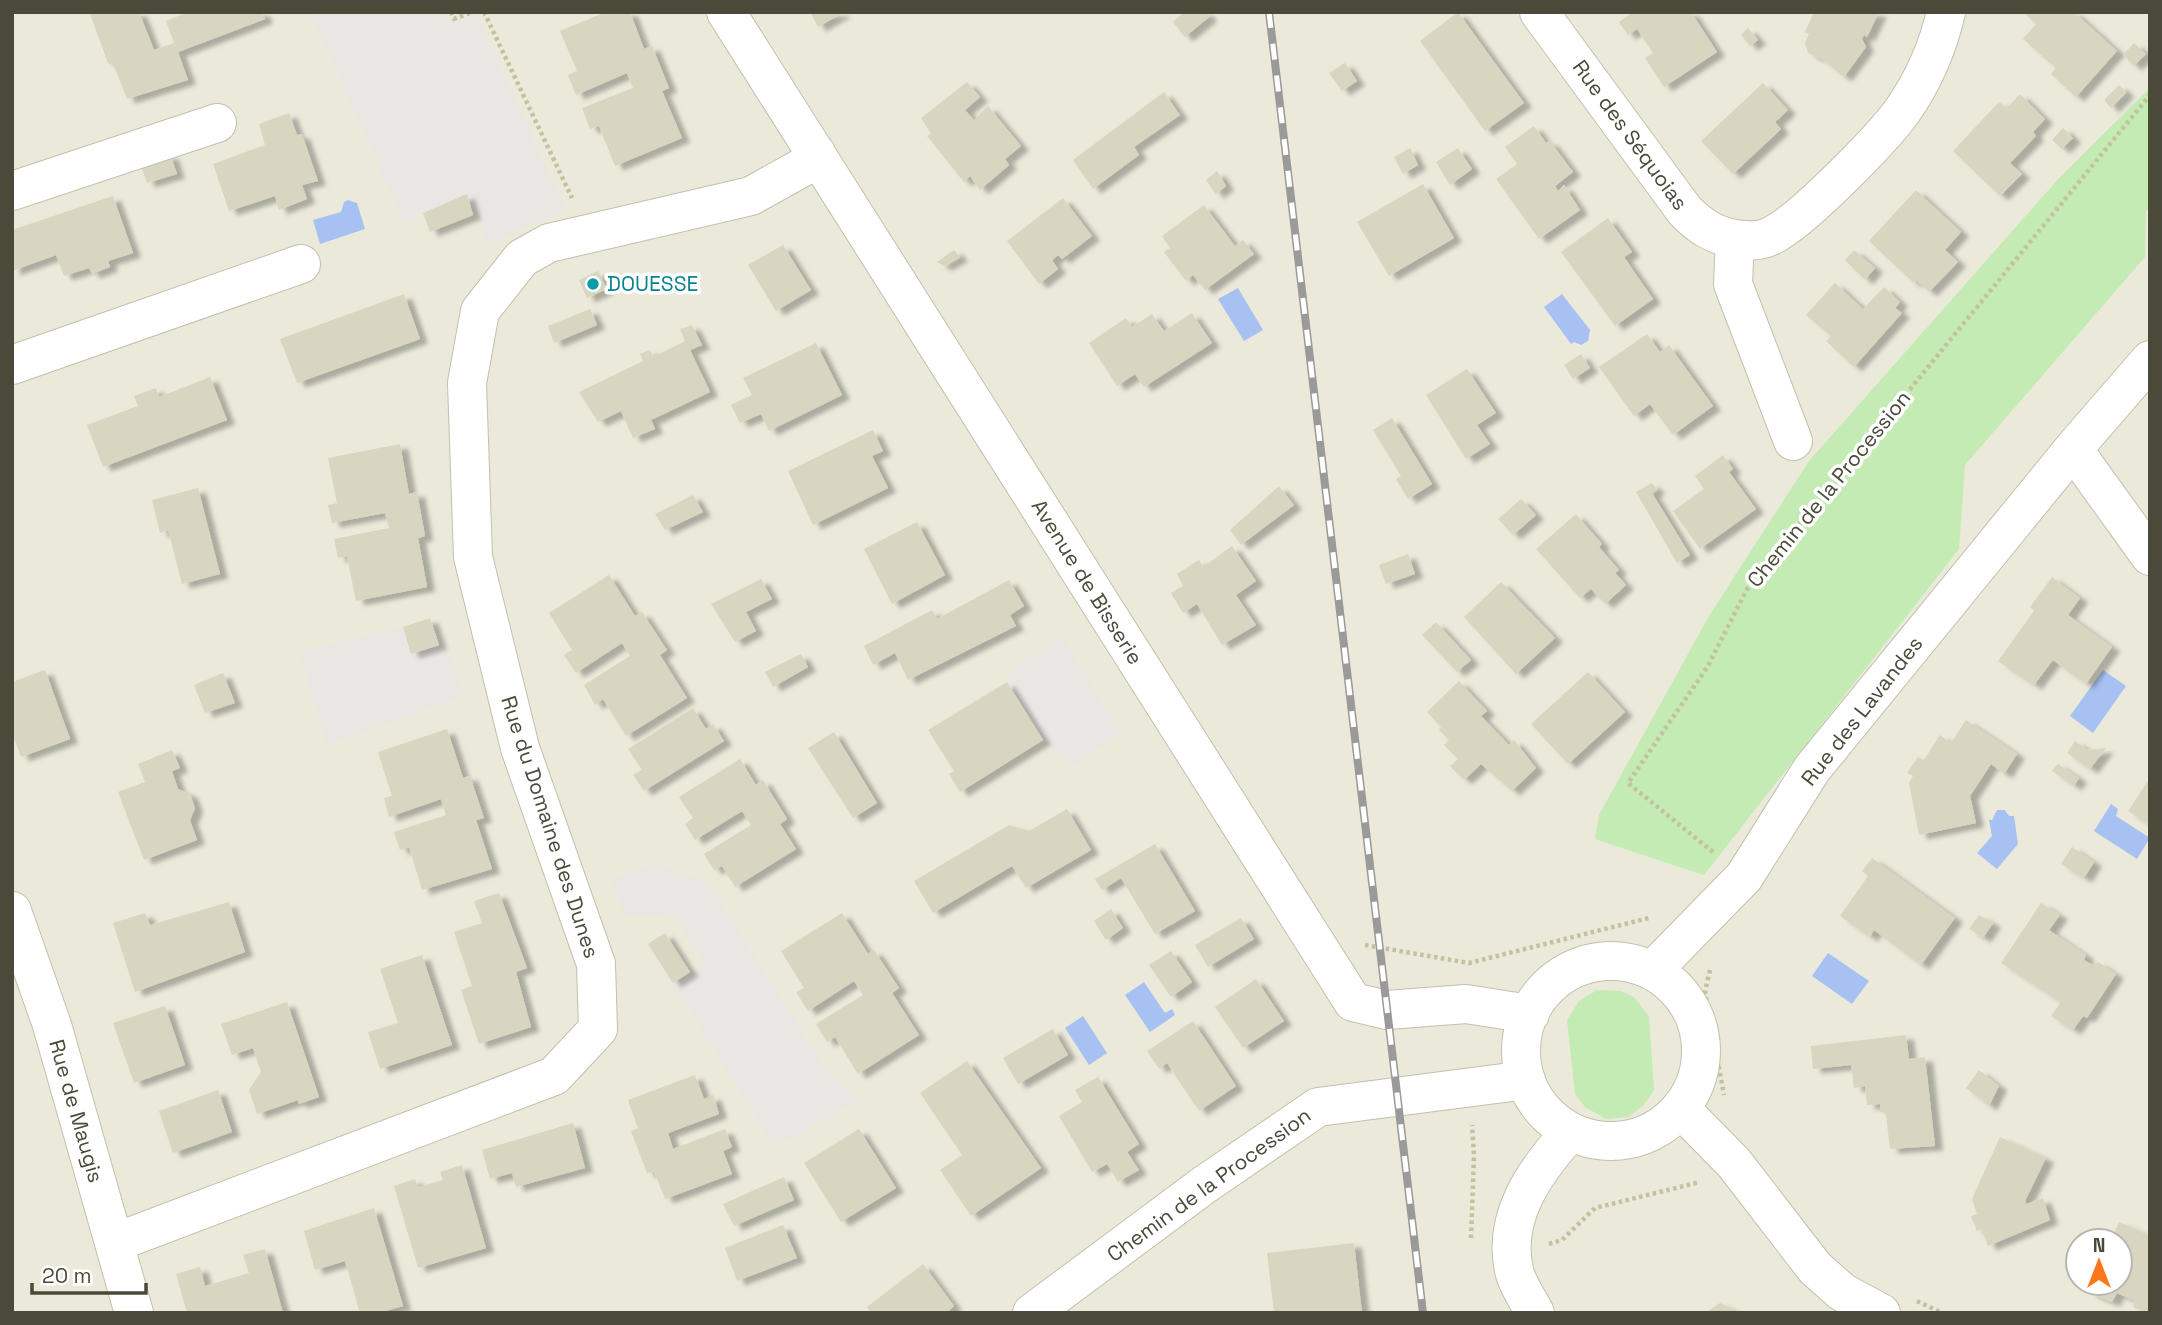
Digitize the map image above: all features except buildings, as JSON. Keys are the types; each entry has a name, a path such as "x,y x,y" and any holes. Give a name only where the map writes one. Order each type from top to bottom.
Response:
{"street":[{"name":"Avenue de Bisserie","path":"726,12 1353,1002 1387,1010 1466,1004 1530,1014"},
{"name":"Rue des Séquoias","path":"1539,12 1685,211 1700,226 1719,236 1752,241 1771,236 1794,221 1885,133 1922,78 1946,12"},
{"path":"12,191 217,123"},
{"name":"Rue du Domaine des Dunes","path":"114,1243 554,1076 598,1029 596,964 520,748 473,557 467,383 480,311 522,258 548,243 751,196 803,167 816,153"},
{"path":"1735,239 1733,284 1793,440"},
{"path":"12,365 301,264"},
{"name":"Rue des Lavandes","path":"1652,971 1744,877 1812,769 2073,449 2150,360"},
{"path":"2073,449 2150,556"},
{"name":"Rue de Maugis","path":"12,911 52,1025 134,1313"},
{"path":"1622,963 1652,971 1674,986 1690,1007 1700,1033 1701,1060 1695,1086 1681,1109 1663,1125 1630,1139 1593,1140 1570,1132 1551,1118 1536,1100 1526,1080 1521,1058 1523,1035 1530,1014 1555,981 1591,964 1622,963"},
{"name":"Chemin de la Procession","path":"1032,1313 1072,1301 1204,1185 1318,1107 1526,1080"},
{"path":"1681,1109 1734,1163 1815,1268 1842,1293 1881,1313"},
{"path":"1535,1313 1516,1277 1511,1255 1512,1235 1521,1200 1546,1160 1570,1132"}],"path":[{"path":"451,12 454,19 472,12"},
{"path":"484,12 589,235"},
{"name":"Chemin de la Procession","path":"1744,877 1628,783 1708,666 1747,589 2150,95"},
{"path":"1470,1224 1557,1244 1595,1209 1689,1187 1720,1175 1734,1163"}],"shaded area":[{"path":"12,12 2150,12 2150,1313 12,1313"},
{"path":"310,12 441,12 447,23 476,12 565,210 489,243 467,194 404,222"},
{"path":"403,627 411,654 439,645 452,660 463,696 327,745 300,652"},
{"path":"1062,636 1120,734 1072,766 1043,740 1007,682 1008,673"},
{"path":"656,864 708,883 826,1070 858,1100 774,1147 673,983 706,964 673,914 625,915 611,879"}],"green space":[{"path":"2150,88 2150,207 2146,211 2145,257 1965,465 1959,549 1704,875 1595,839 1599,815 1709,616 1809,461 2061,176"},
{"path":"1597,990 1621,991 1634,997 1649,1016 1654,1090 1643,1106 1628,1117 1606,1119 1585,1107 1575,1094 1567,1020 1579,1001"}],"water":[{"path":"348,200 357,203 365,229 320,244 313,220 341,212 344,202"},
{"path":"1238,288 1263,330 1244,341 1218,299"},
{"path":"1562,294 1590,330 1588,341 1581,345 1574,342 1571,344 1544,307"},
{"path":"2103,670 2126,686 2093,733 2070,716"},
{"path":"2111,804 2118,809 2116,816 2150,838 2137,859 2094,831"},
{"path":"1997,810 2005,810 2009,816 2014,816 2018,844 1997,869 1977,853 1992,836 1989,820 1992,820"},
{"path":"1828,953 1869,981 1852,1004 1812,976"},
{"path":"1144,982 1165,1013 1172,1009 1175,1015 1150,1032 1125,995"},
{"path":"1083,1016 1107,1053 1089,1065 1065,1028"}],"railway":[{"path":"1269,12 1423,1313"}],"place":[{"name":"DOUESSE","path":"593,284"}]}
